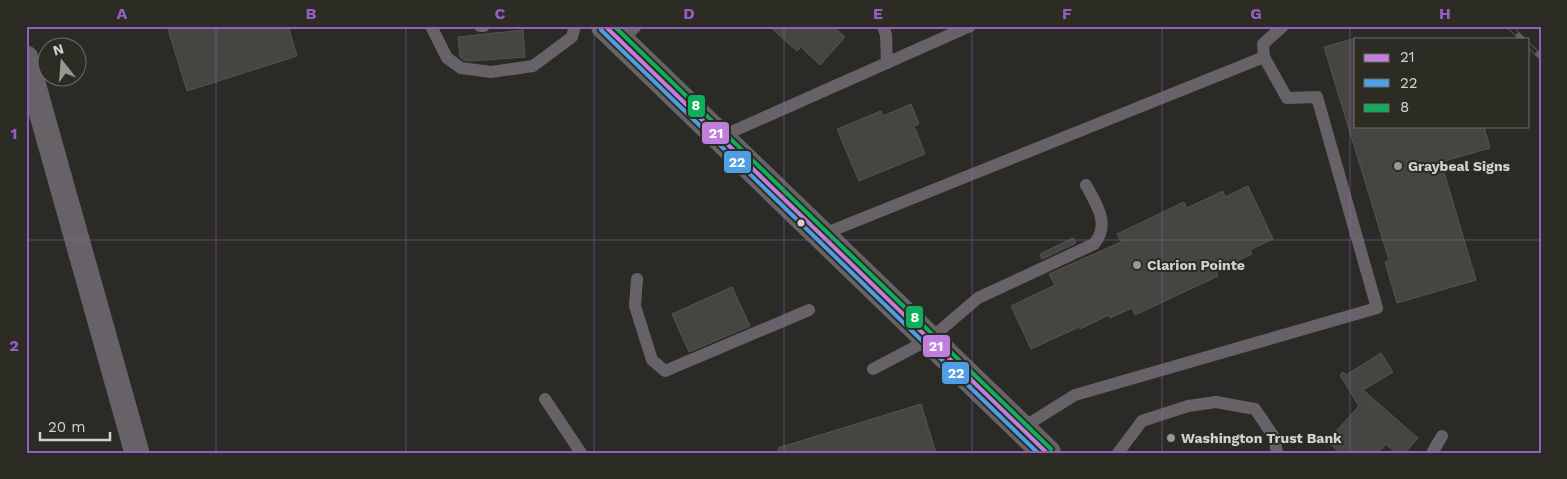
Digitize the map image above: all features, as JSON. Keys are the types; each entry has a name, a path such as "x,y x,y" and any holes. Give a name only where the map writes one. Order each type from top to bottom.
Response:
{"main road":[{"path":"621,31 720,137 1048,453"}],"street":[{"path":"26,58 137,453"}],"lane":[{"path":"431,26 447,58 461,68 491,72 533,66 572,37 575,26"},
{"path":"883,26 886,36 887,63"},
{"path":"720,137 970,26"},
{"path":"1022,428 1074,395 1378,308 1317,97 1287,98 1264,57 1263,44 1283,26"},
{"path":"821,235 1264,57"},
{"path":"873,369 930,339 978,298 1094,244 1100,236 1102,221 1086,185"},
{"path":"637,279 635,306 652,360 665,371 810,310"},
{"path":"545,399 581,453"},
{"path":"1118,453 1142,421 1188,406 1216,402 1255,409 1274,437 1277,453"},
{"path":"1432,453 1442,436"}],"building":[{"path":"167,26 288,26 297,56 187,91"},
{"path":"769,26 833,26 845,37 820,65 801,47 797,51"},
{"path":"523,30 525,57 471,61 460,57 458,37"},
{"name":"Graybeal Signs","path":"1354,39 1354,128 1485,128 1490,148 1441,162 1476,280 1397,303 1385,262 1389,260 1324,47"},
{"path":"911,104 919,124 914,126 925,154 859,181 837,129 881,111 883,116"},
{"name":"Clarion Pointe","path":"1248,186 1273,239 1250,250 1252,254 1216,271 1218,276 1135,315 1132,308 1110,318 1109,315 1031,349 1011,306 1055,285 1049,274 1121,242 1117,234 1184,202 1187,208 1223,191 1225,197"},
{"path":"1073,238 1076,243 1042,259 1040,254"},
{"path":"732,287 750,326 689,352 672,314"},
{"path":"1381,353 1393,372 1363,390 1418,438 1405,453 1396,453 1386,444 1378,453 1340,453 1327,441 1359,406 1340,375 1343,372 1346,375"},
{"path":"921,404 936,453 779,453 778,448"}],"railway":[{"path":"1509,26 1521,38"},
{"path":"1530,47 1541,57"}],"transit line":[{"name":"21","path":"605,26 1047,453"},
{"name":"8","path":"614,26 1051,449"},
{"name":"22","path":"601,30 1038,453"}],"place":[{"name":"Graybeal Signs","path":"1398,166"},
{"name":"Clarion Pointe","path":"1137,265"},
{"name":"Washington Trust Bank","path":"1171,438"}]}
